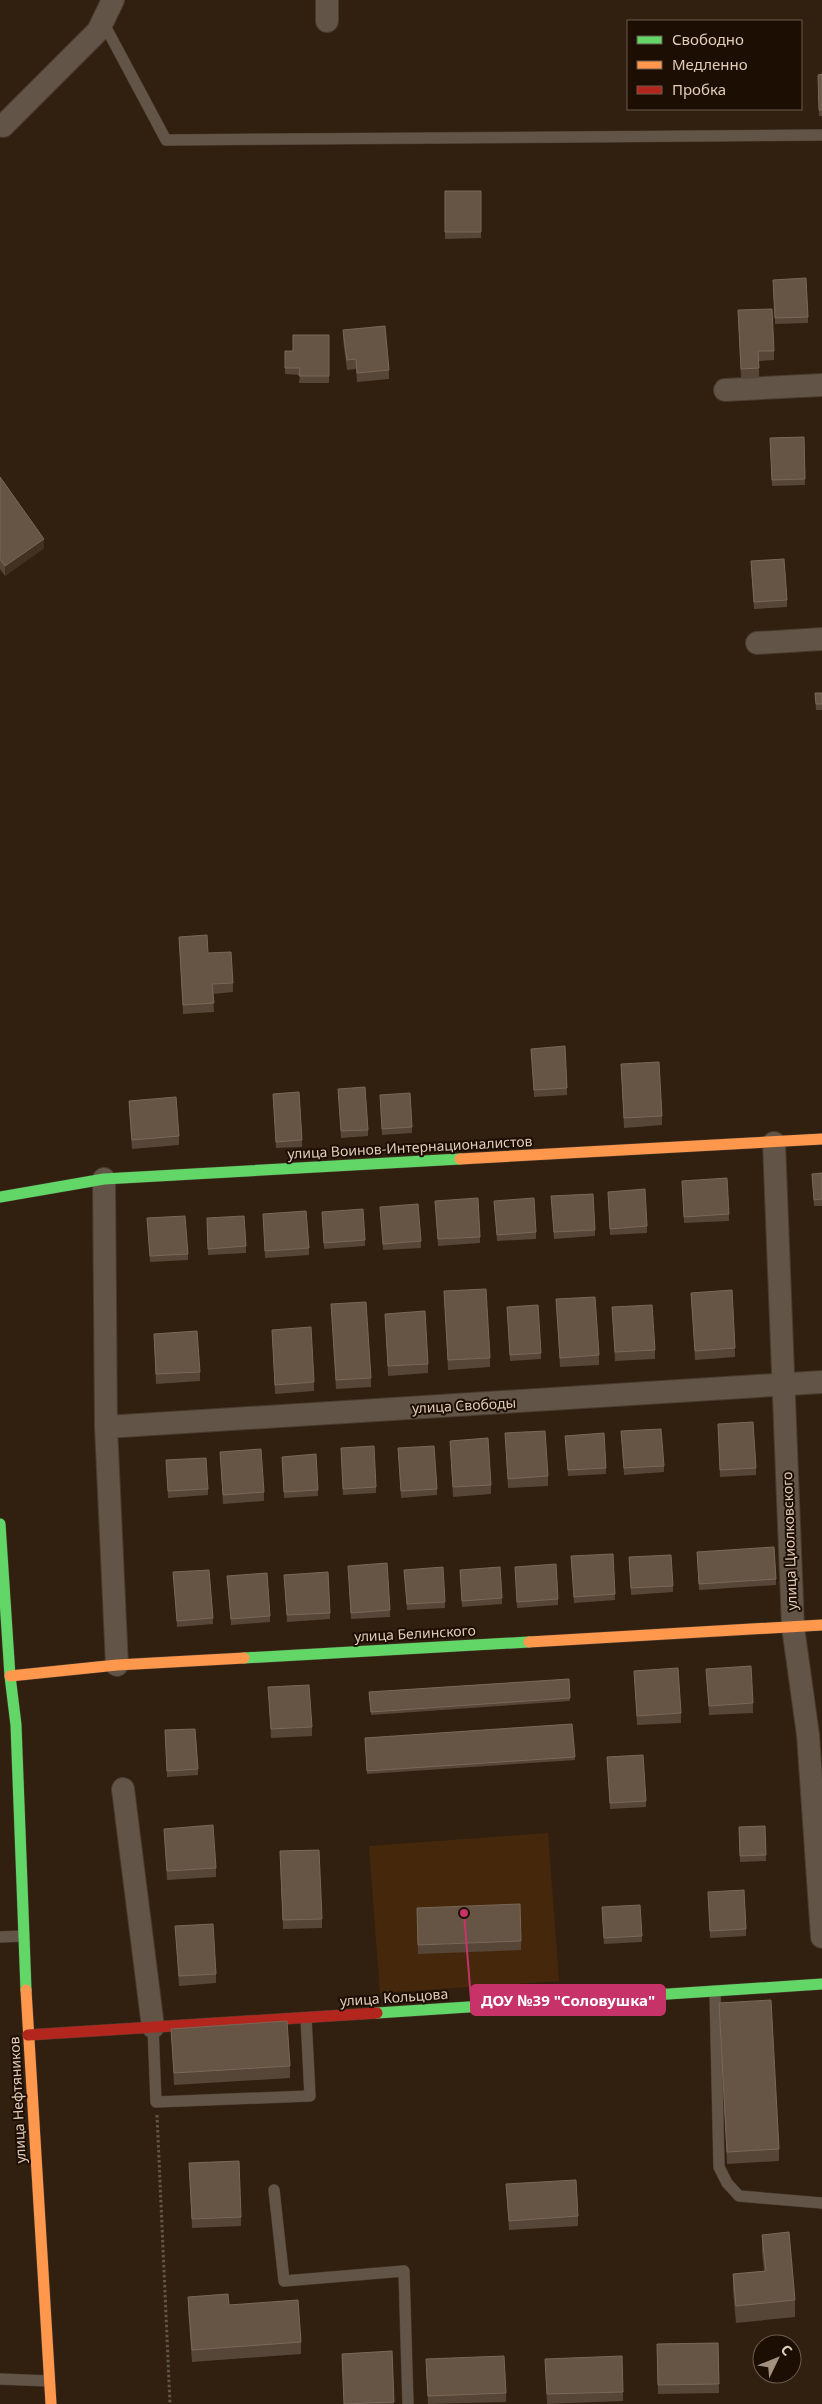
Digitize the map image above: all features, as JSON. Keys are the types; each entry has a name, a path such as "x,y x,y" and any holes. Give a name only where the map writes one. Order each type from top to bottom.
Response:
{"street":[{"path":"1,126 98,31 113,0"},
{"path":"725,390 822,385"},
{"path":"757,643 822,639"},
{"name":"улица Воинов-Интернационалистов","path":"0,1197 104,1179 822,1139"},
{"name":"улица Циолковского","path":"774,1143 792,1626 815,1734 822,1937"},
{"path":"104,1179 106,1427 117,1665"},
{"name":"улица Свободы","path":"106,1427 783,1386 822,1382"},
{"name":"улица Нефтяников","path":"0,1524 5,1677 16,1725 28,2036 51,2404"},
{"name":"улица Белинского","path":"5,1677 117,1665 822,1625"},
{"path":"123,1789 153,2027"},
{"name":"улица Кольцова","path":"28,2036 822,1984"}],"lane":[{"path":"103,22 166,140 822,135"},
{"path":"0,1937 24,1936"},
{"path":"715,1991 719,2167 727,2183 739,2196 822,2203"},
{"path":"153,2027 156,2102 310,2096 306,2018"},
{"path":"274,2190 284,2281 404,2271 408,2404"},
{"path":"0,2379 49,2381"}],"path":[{"path":"156,2102 170,2404"}],"shaded area":[{"path":"548,1833 559,1981 380,1993 369,1846"}],"building":[{"path":"822,74 822,110 819,110 818,75"},
{"path":"445,191 481,191 481,232 445,232"},
{"path":"806,278 808,317 775,318 773,280"},
{"path":"772,309 774,351 758,351 759,368 741,369 738,310"},
{"path":"385,326 389,370 357,373 356,359 347,360 343,330"},
{"path":"293,335 329,335 329,376 299,376 300,368 285,368 285,351 293,351"},
{"path":"804,437 805,479 772,480 770,438"},
{"path":"0,477 44,539 5,566 0,559"},
{"path":"784,559 787,600 754,602 751,561"},
{"path":"815,693 822,693 822,704 816,704"},
{"path":"207,935 208,953 231,952 233,983 212,984 214,1003 183,1005 179,937"},
{"path":"565,1046 567,1088 534,1090 531,1049"},
{"path":"659,1062 662,1116 624,1118 621,1064"},
{"path":"365,1087 368,1130 341,1131 338,1089"},
{"path":"299,1092 302,1140 276,1142 273,1094"},
{"path":"410,1093 412,1127 382,1129 380,1095"},
{"path":"176,1097 179,1136 132,1140 129,1101"},
{"path":"822,1173 822,1199 814,1200 812,1174"},
{"path":"727,1178 729,1214 684,1217 682,1181"},
{"path":"645,1189 647,1226 610,1229 608,1192"},
{"path":"593,1194 595,1230 554,1232 551,1196"},
{"path":"478,1198 480,1237 438,1239 435,1201"},
{"path":"534,1198 536,1232 497,1235 494,1201"},
{"path":"418,1204 421,1241 383,1244 380,1207"},
{"path":"363,1209 365,1240 324,1243 322,1212"},
{"path":"306,1211 309,1248 265,1251 263,1214"},
{"path":"185,1216 188,1254 150,1256 147,1218"},
{"path":"244,1216 246,1246 208,1249 207,1218"},
{"path":"486,1289 490,1358 448,1360 444,1291"},
{"path":"732,1290 735,1348 695,1351 691,1293"},
{"path":"595,1297 599,1355 560,1358 556,1299"},
{"path":"366,1302 371,1378 336,1380 331,1304"},
{"path":"538,1305 541,1353 510,1355 507,1307"},
{"path":"652,1305 655,1350 615,1352 612,1307"},
{"path":"425,1311 428,1364 388,1366 385,1314"},
{"path":"311,1327 314,1382 275,1385 272,1330"},
{"path":"197,1331 200,1372 156,1374 154,1334"},
{"path":"753,1422 756,1468 720,1470 718,1424"},
{"path":"661,1429 664,1466 624,1468 621,1431"},
{"path":"545,1431 548,1476 508,1479 505,1433"},
{"path":"604,1433 606,1468 568,1470 565,1436"},
{"path":"488,1438 491,1485 453,1487 450,1441"},
{"path":"374,1446 376,1487 343,1489 341,1448"},
{"path":"434,1446 437,1489 401,1491 398,1448"},
{"path":"261,1449 264,1492 223,1495 220,1452"},
{"path":"316,1454 318,1490 284,1492 282,1457"},
{"path":"206,1458 208,1489 168,1491 166,1460"},
{"path":"774,1547 776,1579 699,1584 697,1552"},
{"path":"613,1554 615,1594 574,1597 571,1556"},
{"path":"671,1555 673,1586 631,1588 629,1557"},
{"path":"387,1563 390,1610 351,1613 348,1566"},
{"path":"556,1564 558,1599 517,1602 515,1567"},
{"path":"443,1567 445,1602 407,1604 404,1570"},
{"path":"500,1567 502,1598 462,1601 460,1570"},
{"path":"209,1570 213,1618 177,1621 173,1572"},
{"path":"328,1572 330,1613 287,1615 284,1575"},
{"path":"267,1573 270,1616 231,1619 227,1576"},
{"path":"751,1666 753,1703 709,1706 706,1669"},
{"path":"678,1668 681,1713 637,1716 634,1671"},
{"path":"569,1679 570,1698 371,1712 369,1692"},
{"path":"309,1685 312,1727 271,1729 268,1687"},
{"path":"572,1724 575,1757 367,1771 365,1738"},
{"path":"195,1729 198,1769 167,1771 165,1730"},
{"path":"643,1755 646,1801 610,1803 607,1757"},
{"path":"213,1825 216,1868 167,1871 164,1829"},
{"path":"765,1826 766,1855 740,1856 739,1827"},
{"path":"319,1850 322,1919 283,1920 280,1851"},
{"path":"744,1890 746,1929 710,1931 708,1892"},
{"path":"520,1904 521,1941 418,1945 417,1908"},
{"path":"640,1905 642,1936 604,1938 602,1907"},
{"path":"213,1924 216,1974 179,1976 175,1926"},
{"path":"771,2000 779,2149 727,2152 719,2003"},
{"path":"287,2021 290,2066 174,2073 171,2029"},
{"path":"239,2161 241,2217 192,2219 189,2163"},
{"path":"576,2180 578,2216 509,2221 506,2184"},
{"path":"789,2232 795,2300 736,2306 733,2274 766,2271 762,2235"},
{"path":"228,2294 229,2305 298,2300 301,2342 192,2350 188,2297"},
{"path":"718,2343 719,2384 658,2385 657,2344"},
{"path":"392,2351 394,2402 344,2404 342,2354"},
{"path":"504,2356 506,2393 428,2396 426,2359"},
{"path":"622,2356 623,2392 547,2394 545,2359"}],"traffic: fast":[{"path":"0,1197 104,1179 460,1159"},
{"path":"0,1524 10,1676 16,1725 26,1990"},
{"path":"244,1658 529,1642"},
{"path":"377,2013 822,1984"}],"traffic: slow":[{"path":"460,1159 822,1139"},
{"path":"529,1642 822,1625"},
{"path":"10,1676 117,1665 244,1658"},
{"path":"26,1990 51,2404"}],"traffic: jam":[{"path":"28,2035 377,2013"}],"place":[{"name":"ДОУ №39 \"Соловушка\"","path":"464,1913"}]}
